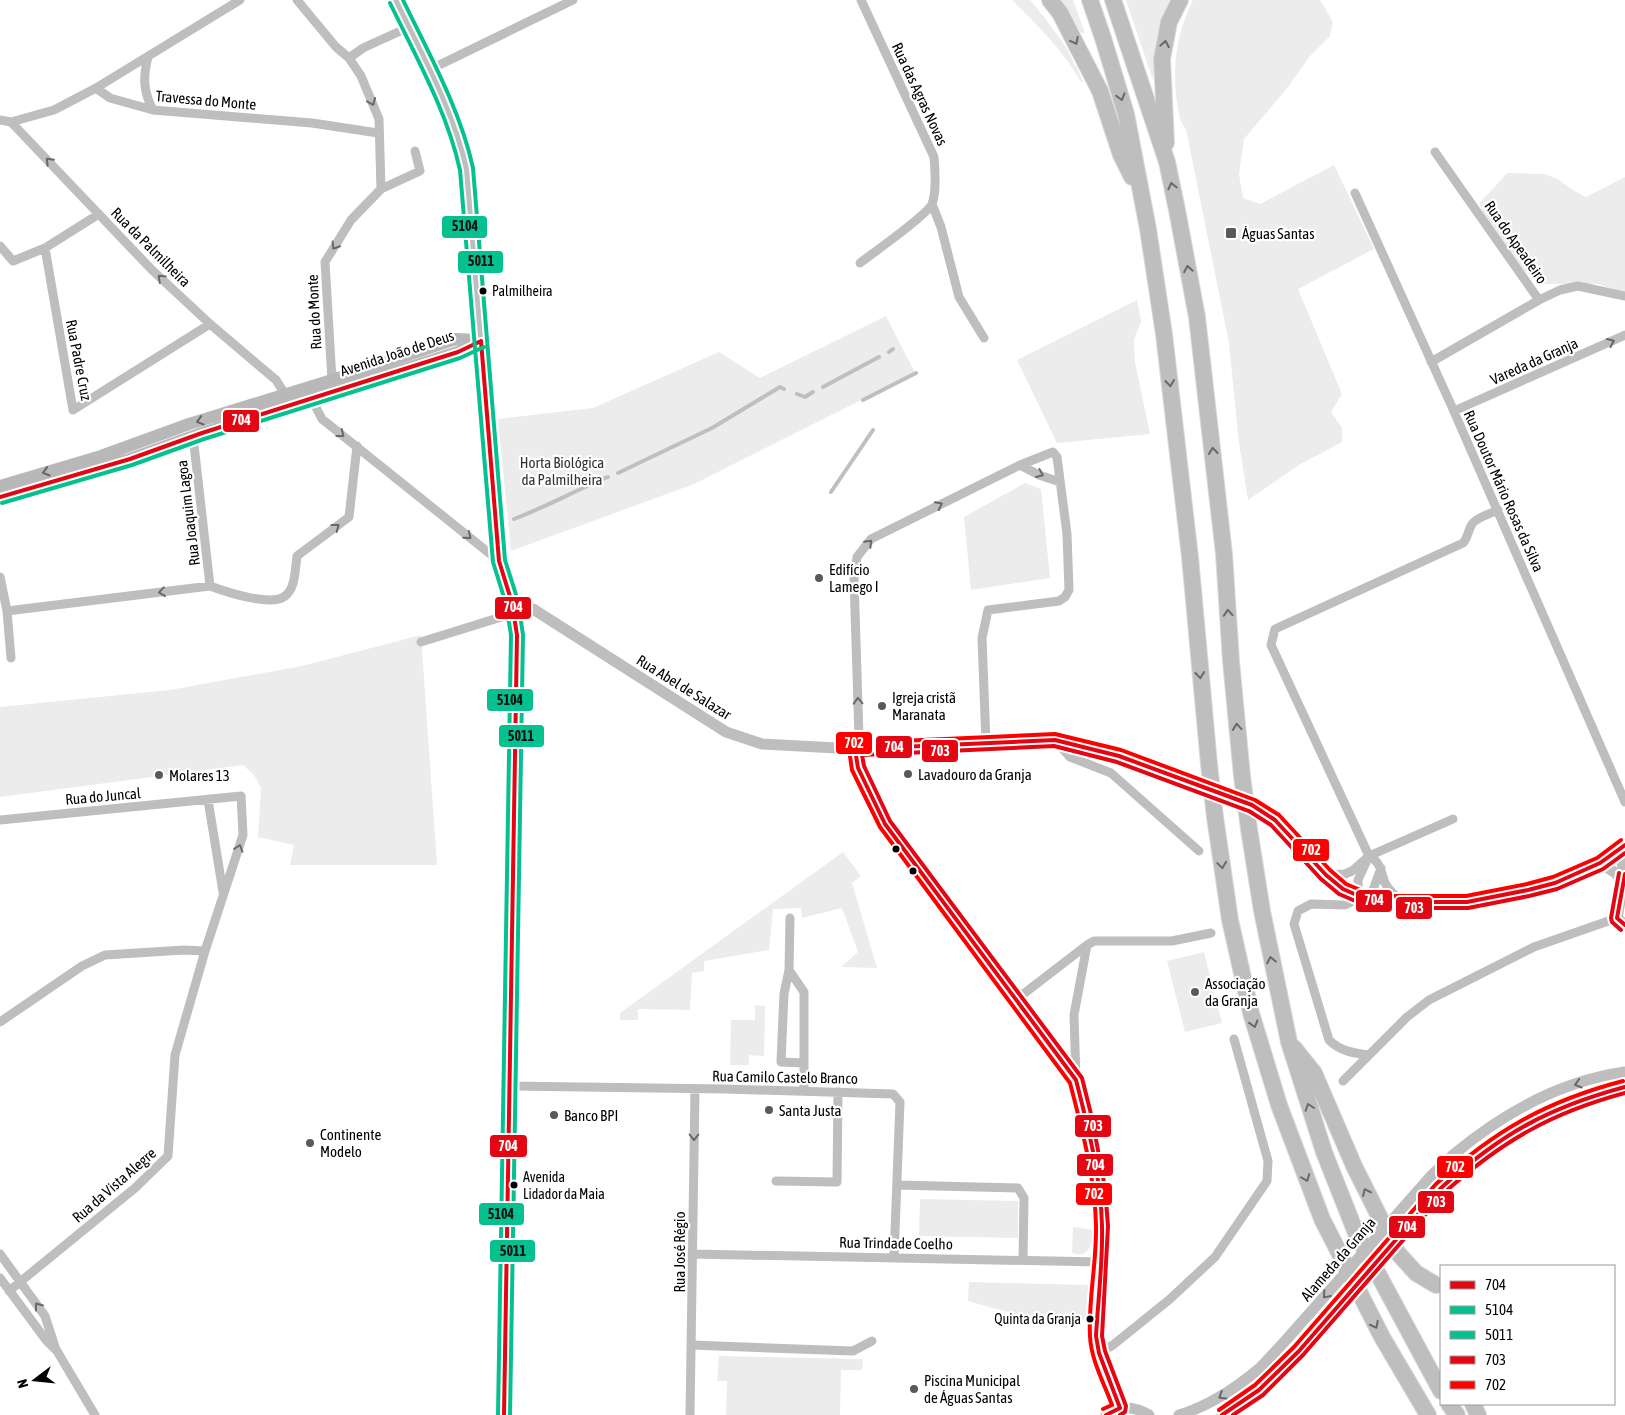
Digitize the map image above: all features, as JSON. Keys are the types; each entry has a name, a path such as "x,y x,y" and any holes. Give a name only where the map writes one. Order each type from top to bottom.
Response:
{"highway":[{"path":"1050,0 1060,13 1100,91 1121,155 1140,192"},
{"path":"1090,0 1126,114 1148,229 1164,334 1190,557 1209,764 1230,920 1251,1013 1279,1105 1322,1219 1382,1337 1428,1415"},
{"path":"1112,0 1167,162 1197,317 1224,554 1231,662 1242,776 1262,910 1289,1042 1324,1152 1356,1233 1440,1389"},
{"path":"1167,162 1162,59 1169,22 1180,0"},
{"path":"1289,1042 1314,1073 1354,1166 1397,1252 1416,1272 1436,1285"}],"main road":[{"path":"396,0 454,127 465,161 470,200 500,564 513,608 516,645 504,1415"},
{"name":"Avenida João de Deus","path":"0,486 101,456 189,424 456,339 481,340"},
{"name":"Avenida João de Deus","path":"0,497 130,459 241,420 458,352 481,340"}],"street":[{"path":"0,120 11,122 54,110 96,88 240,0"},
{"path":"297,0 336,47 349,58 361,76 379,119 380,189 420,171 414,151"},
{"path":"429,70 572,0"},
{"name":"Rua das Agras Novas","path":"860,0 934,157 936,177 932,204 941,227 959,297 984,338"},
{"path":"349,58 363,48 409,26"},
{"path":"148,57 144,74 147,98 153,110"},
{"name":"Travessa do Monte","path":"96,88 110,98 153,110 312,123 378,133"},
{"name":"Rua da Palmilheira","path":"11,122 151,269 210,324 276,380 285,394"},
{"name":"Rua do Apeadeiro","path":"1435,152 1539,300 1560,290 1578,286 1625,296"},
{"name":"Rua do Monte","path":"332,380 325,262 352,220 380,189"},
{"name":"Rua Doutor Mário Rosas da Silva","path":"1355,193 1498,510 1625,802"},
{"path":"860,263 915,222 932,204"},
{"path":"0,246 13,261 45,248 99,214"},
{"name":"Rua Padre Cruz","path":"45,248 73,410 210,324"},
{"path":"1432,362 1539,300"},
{"name":"Vareda da Granja","path":"1454,411 1625,335"},
{"name":"Avenida João de Deus","path":"241,420 251,413 277,404 285,394"},
{"path":"311,398 322,419 500,564"},
{"name":"Rua Joaquim Lagoa","path":"193,436 210,586"},
{"path":"7,611 210,586 231,593 277,601 287,596 294,581 297,556 349,517 357,446"},
{"path":"986,743 982,638 988,610 1059,601 1065,597 1069,590 1067,534 1057,457 1053,452 1020,465 871,539 857,557 854,579 859,738 855,749 858,768 884,824 1076,1080"},
{"path":"1020,465 1039,475 1060,482"},
{"path":"1405,903 1391,891 1385,882 1381,868 1369,856 1271,646 1275,629 1463,544 1467,539 1470,526 1498,510"},
{"path":"0,577 7,611 11,658"},
{"path":"421,642 513,608"},
{"name":"Rua Abel de Salazar","path":"513,608 532,609 726,732 762,744 855,749 1055,740 1120,756 1252,806 1275,820 1326,876 1343,889 1377,902 1467,902 1528,890 1555,883 1600,863 1618,850"},
{"path":"1055,740 1070,757 1111,773 1199,851"},
{"name":"Rua do Juncal","path":"0,820 241,796 244,835 224,894"},
{"path":"208,800 224,894"},
{"path":"1326,876 1352,871 1369,856 1452,819"},
{"path":"1343,1081 1407,1017 1429,1000 1534,947 1621,922 1621,877 1618,850"},
{"path":"1360,897 1358,880 1369,856"},
{"path":"1600,863 1621,877"},
{"path":"1368,1055 1336,1048 1329,1040 1294,924 1298,911 1311,904 1345,905 1373,890 1381,868"},
{"name":"Rua da Vista Alegre","path":"10,1291 135,1188 168,1156 175,1055 205,950 224,894"},
{"path":"790,918 789,970 784,994 781,1062 804,1063"},
{"path":"1017,999 1094,941 1172,941 1211,933"},
{"path":"1087,945 1074,1014 1076,1080 1099,1188 1102,1226 1096,1336 1099,1353 1120,1408"},
{"path":"0,1022 82,966 105,955 205,950"},
{"path":"789,970 804,992 804,1091"},
{"path":"1099,1353 1113,1345 1170,1299 1215,1257 1267,1181 1268,1161 1234,1039"},
{"name":"Alameda da Granja","path":"1179,1415 1214,1401 1260,1368 1432,1175 1472,1139 1516,1110 1558,1090 1609,1074 1625,1072"},
{"name":"Rua Camilo Castelo Branco","path":"510,1086 893,1094 900,1102 894,1257"},
{"name":"Alameda da Granja","path":"1222,1415 1243,1402 1271,1379 1299,1351 1442,1188 1464,1166 1488,1147 1547,1113 1599,1093 1625,1087"},
{"name":"Rua José Régio","path":"690,1415 695,1089"},
{"path":"776,1181 837,1182 838,1092"},
{"path":"897,1185 1018,1188 1024,1198 1023,1260"},
{"path":"0,1254 45,1316 56,1350 95,1415"},
{"name":"Rua Trindade Coelho","path":"692,1254 1100,1262"},
{"path":"0,1278 46,1340 56,1350"},
{"path":"691,1345 852,1351 872,1341"},
{"path":"1106,1415 1120,1408 1141,1410 1149,1415"}],"green space":[{"path":"1012,0 1030,0 1066,47 1083,82 1081,82 1067,60 1050,39"},
{"path":"1060,0 1073,0 1085,33 1081,33"},
{"path":"1126,0 1172,0 1157,43 1153,80"},
{"path":"1193,0 1320,0 1333,22 1330,36 1310,56 1288,87 1244,139 1239,174 1243,198 1260,204 1334,165 1374,249 1298,289 1342,394 1331,412 1342,428 1342,442 1299,465 1248,500 1239,443 1229,343 1186,129 1181,120 1177,103 1175,63 1177,50 1187,13"},
{"path":"1507,173 1544,174 1558,179 1586,197 1625,177 1625,293 1598,284 1543,284 1523,270 1494,238 1479,203"},
{"path":"1137,300 1141,321 1134,340 1135,362 1150,434 1057,443 1017,360"},
{"name":"Horta Biológica da Palmilheira","path":"886,316 915,373 694,484 511,551 498,419 593,408 719,352 760,378"},
{"path":"1025,483 1041,489 1050,578 971,590 964,517"},
{"path":"421,635 437,865 290,865 294,845 258,837 261,788 254,775 243,765 0,797 0,707 170,690 302,666"},
{"path":"843,852 861,876 852,883 877,968 841,967 858,952 842,908 802,918 801,908 773,909 769,950 704,961 704,971 692,973 690,1010 638,1009 638,1020 620,1020 620,1013"},
{"name":"Associação da Granja","path":"1204,952 1222,1023 1185,1032 1167,961"},
{"path":"755,1005 765,1006 764,1056 749,1055 749,1065 730,1065 731,1020 755,1020"},
{"path":"920,1199 1018,1201 1018,1238 919,1236"},
{"path":"1073,1227 1094,1230 1093,1240 1089,1249 1082,1254 1072,1253"},
{"path":"969,1282 1089,1285 1086,1320 1069,1319 1067,1328 968,1301"},
{"path":"719,1356 863,1359 862,1370 841,1370 840,1415 726,1415 727,1381 717,1381"}],"waterway":[{"path":"889,352 893,349"},
{"path":"823,387 879,357"},
{"path":"863,400 916,373"},
{"path":"618,473 712,428 780,387 784,389"},
{"path":"797,394 805,397 813,392"},
{"path":"831,492 873,430"},
{"path":"514,519 608,477"}],"transit line":[{"name":"5011","path":"403,0 452,103 473,168 505,560 518,601 523,635 510,1415"},
{"name":"5104","path":"390,3 439,105 460,170 493,562 506,604 511,635 498,1415"},
{"name":"704","path":"481,341 499,561 512,603 517,635 504,1415"},
{"name":"704","path":"0,497 130,459 202,433 458,352 481,341"},
{"name":"5104","path":"2,503 132,465 204,439 460,358 484,347"},
{"name":"702","path":"1103,1409 1112,1405 1095,1363 1090,1336 1090,1309 1096,1239 1095,1207 1087,1153 1070,1083 880,827 852,770 850,745 855,743 1055,734 1121,750 1255,800 1279,815 1330,870 1346,884 1370,894 1385,896 1466,896 1527,884 1553,877 1597,858 1621,840"},
{"name":"704","path":"1106,1415 1120,1408 1099,1353 1096,1336 1102,1253 1101,1208 1093,1152 1076,1080 885,824 858,768 855,749 1055,740 1119,756 1252,805 1275,820 1326,875 1343,889 1368,900 1385,902 1467,902 1528,890 1555,883 1600,863 1625,845"},
{"name":"703","path":"1120,1415 1125,1412 1126,1406 1105,1351 1102,1336 1108,1226 1105,1188 1092,1118 1082,1078 890,821 864,766 862,755 1054,746 1117,762 1249,811 1271,825 1321,879 1339,894 1367,906 1385,908 1468,908 1529,896 1557,889 1603,869 1625,853"},
{"name":"703","path":"1619,873 1611,918 1612,922 1621,930"},
{"name":"704","path":"1625,874 1617,918 1625,925"},
{"name":"702","path":"1219,1410 1255,1385 1294,1347 1436,1184 1458,1165 1501,1133 1546,1108 1623,1081"},
{"name":"704","path":"1222,1415 1259,1390 1299,1351 1441,1188 1463,1169 1484,1152 1526,1125 1572,1104 1625,1087"},
{"name":"703","path":"1233,1415 1263,1395 1303,1355 1445,1192 1466,1174 1507,1144 1529,1131 1574,1110 1625,1093"}],"place":[{"name":"Águas Santas","path":"1231,233"},
{"name":"Palmilheira","path":"483,291"},
{"name":"Edifício Lamego I","path":"819,578"},
{"name":"Igreja cristã Maranata","path":"882,706"},
{"name":"Lavadouro da Granja","path":"908,774"},
{"name":"Molares 13","path":"159,775"},
{"name":"Associação da Granja","path":"1195,992"},
{"name":"Santa Justa","path":"769,1110"},
{"name":"Banco BPI","path":"554,1115"},
{"name":"Continente Modelo","path":"310,1143"},
{"name":"Avenida Lidador da Maia","path":"514,1185"},
{"name":"Quinta da Granja","path":"1090,1319"},
{"name":"Piscina Municipal de Águas Santas","path":"914,1389"}]}
